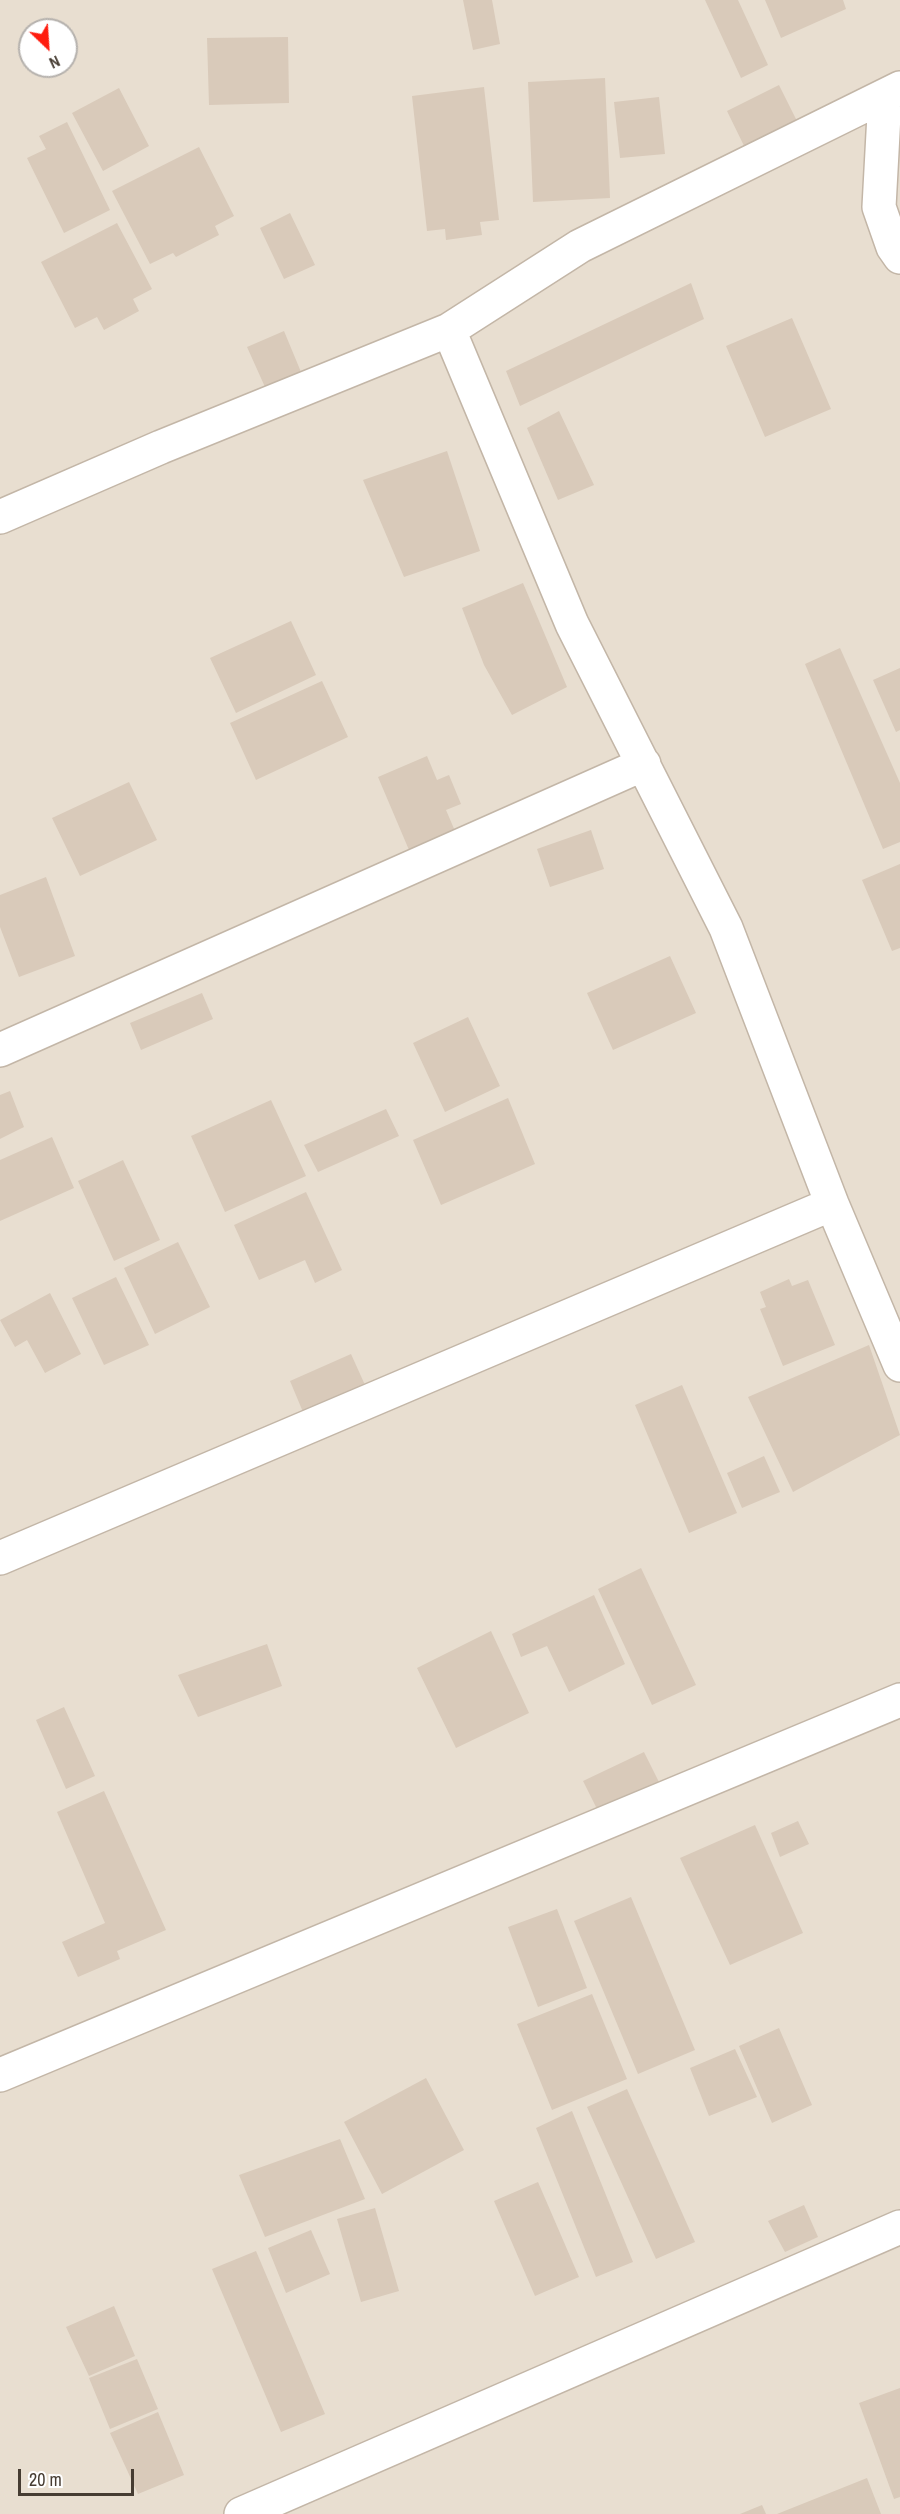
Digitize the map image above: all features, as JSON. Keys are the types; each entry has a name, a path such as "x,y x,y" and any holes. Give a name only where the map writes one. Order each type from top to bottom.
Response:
{"street":[{"path":"893,92 879,207 893,248 900,257"},
{"path":"0,516 161,447 449,330 580,246 893,92"},
{"path":"449,330 572,624 726,928 832,1204 900,1365"},
{"path":"0,1050 644,764"},
{"path":"0,1558 832,1204"},
{"path":"0,2075 900,1700"},
{"path":"241,2514 900,2227"}],"shaded area":[{"path":"0,0 900,0 900,2514 0,2514"}],"building":[{"path":"463,0 492,0 500,44 473,50"},
{"path":"705,0 738,0 768,65 741,78"},
{"path":"765,0 843,0 846,9 781,38"},
{"path":"288,37 289,103 209,105 207,38"},
{"path":"605,78 610,198 533,202 528,82"},
{"path":"779,85 800,127 748,154 727,111"},
{"path":"484,87 499,220 480,222 482,235 446,240 445,229 427,231 412,96"},
{"path":"119,88 149,146 103,171 72,113"},
{"path":"659,97 665,154 620,158 614,102"},
{"path":"67,122 110,210 64,233 27,158 46,149 39,136"},
{"path":"199,147 234,216 215,226 219,235 176,257 173,253 150,264 112,191"},
{"path":"290,213 315,265 284,279 260,228"},
{"path":"117,223 152,289 133,299 139,311 104,330 97,317 75,328 41,262"},
{"path":"691,283 704,319 520,406 506,371"},
{"path":"792,318 831,409 765,437 726,346"},
{"path":"284,331 301,372 265,387 247,347"},
{"path":"559,411 594,485 558,500 527,428"},
{"path":"447,451 480,551 404,577 363,480"},
{"path":"523,583 567,687 512,715 484,665 462,608"},
{"path":"291,621 316,675 236,713 210,658"},
{"path":"840,648 900,783 900,842 883,849 805,664"},
{"path":"900,668 900,730 896,732 873,680"},
{"path":"322,681 348,737 256,780 230,723"},
{"path":"427,756 437,780 449,775 461,804 446,810 455,831 409,850 378,777"},
{"path":"129,782 157,840 80,876 52,818"},
{"path":"591,830 604,869 550,887 537,849"},
{"path":"900,864 900,948 892,951 862,880"},
{"path":"46,877 75,956 19,977 0,927 0,895"},
{"path":"670,956 696,1013 613,1050 587,993"},
{"path":"202,993 213,1019 141,1050 130,1023"},
{"path":"468,1017 500,1086 445,1112 413,1043"},
{"path":"10,1091 24,1127 0,1139 0,1095"},
{"path":"508,1098 535,1164 441,1205 413,1140"},
{"path":"271,1100 306,1176 225,1212 191,1136"},
{"path":"386,1109 399,1136 318,1172 304,1145"},
{"path":"52,1137 74,1188 0,1221 0,1160"},
{"path":"123,1160 160,1240 114,1261 78,1181"},
{"path":"306,1192 342,1270 315,1283 305,1260 259,1280 234,1225"},
{"path":"178,1242 210,1307 155,1334 124,1268"},
{"path":"116,1277 149,1345 104,1365 72,1298"},
{"path":"789,1279 792,1286 808,1280 835,1345 783,1366 760,1309 766,1307 760,1292"},
{"path":"50,1293 81,1354 45,1373 27,1340 15,1347 0,1320"},
{"path":"869,1345 900,1435 793,1492 748,1397"},
{"path":"351,1354 365,1385 303,1412 290,1381"},
{"path":"682,1385 737,1513 689,1533 635,1405"},
{"path":"764,1456 780,1492 742,1508 727,1473"},
{"path":"641,1568 696,1685 652,1705 598,1589"},
{"path":"594,1595 625,1664 569,1692 547,1646 521,1657 512,1634"},
{"path":"491,1631 529,1713 456,1748 417,1668"},
{"path":"267,1644 282,1686 198,1717 178,1675"},
{"path":"64,1707 95,1776 66,1789 36,1720"},
{"path":"644,1752 659,1782 598,1811 583,1781"},
{"path":"104,1791 166,1930 117,1951 120,1959 78,1977 62,1942 105,1923 57,1812"},
{"path":"798,1821 809,1844 780,1857 771,1833"},
{"path":"755,1825 803,1933 730,1965 680,1858"},
{"path":"631,1897 695,2050 638,2074 574,1921"},
{"path":"557,1909 587,1988 538,2007 508,1927"},
{"path":"592,1994 627,2079 552,2110 517,2024"},
{"path":"779,2028 812,2105 772,2123 739,2046"},
{"path":"735,2049 757,2097 709,2116 690,2068"},
{"path":"426,2078 464,2150 382,2194 344,2122"},
{"path":"627,2089 695,2242 656,2259 587,2107"},
{"path":"572,2111 633,2262 596,2277 536,2128"},
{"path":"340,2139 365,2199 265,2237 239,2175"},
{"path":"538,2182 579,2277 535,2296 494,2201"},
{"path":"804,2205 818,2237 785,2252 768,2221"},
{"path":"375,2208 399,2291 361,2302 337,2219"},
{"path":"311,2230 330,2274 286,2293 268,2248"},
{"path":"256,2251 325,2414 281,2432 212,2269"},
{"path":"114,2306 135,2356 89,2376 66,2327"},
{"path":"137,2359 158,2409 110,2429 89,2378"},
{"path":"900,2388 900,2497 894,2499 859,2403"},
{"path":"158,2412 184,2475 138,2494 110,2433"},
{"path":"867,2478 881,2514 777,2514"},
{"path":"762,2505 766,2514 740,2514"}]}
